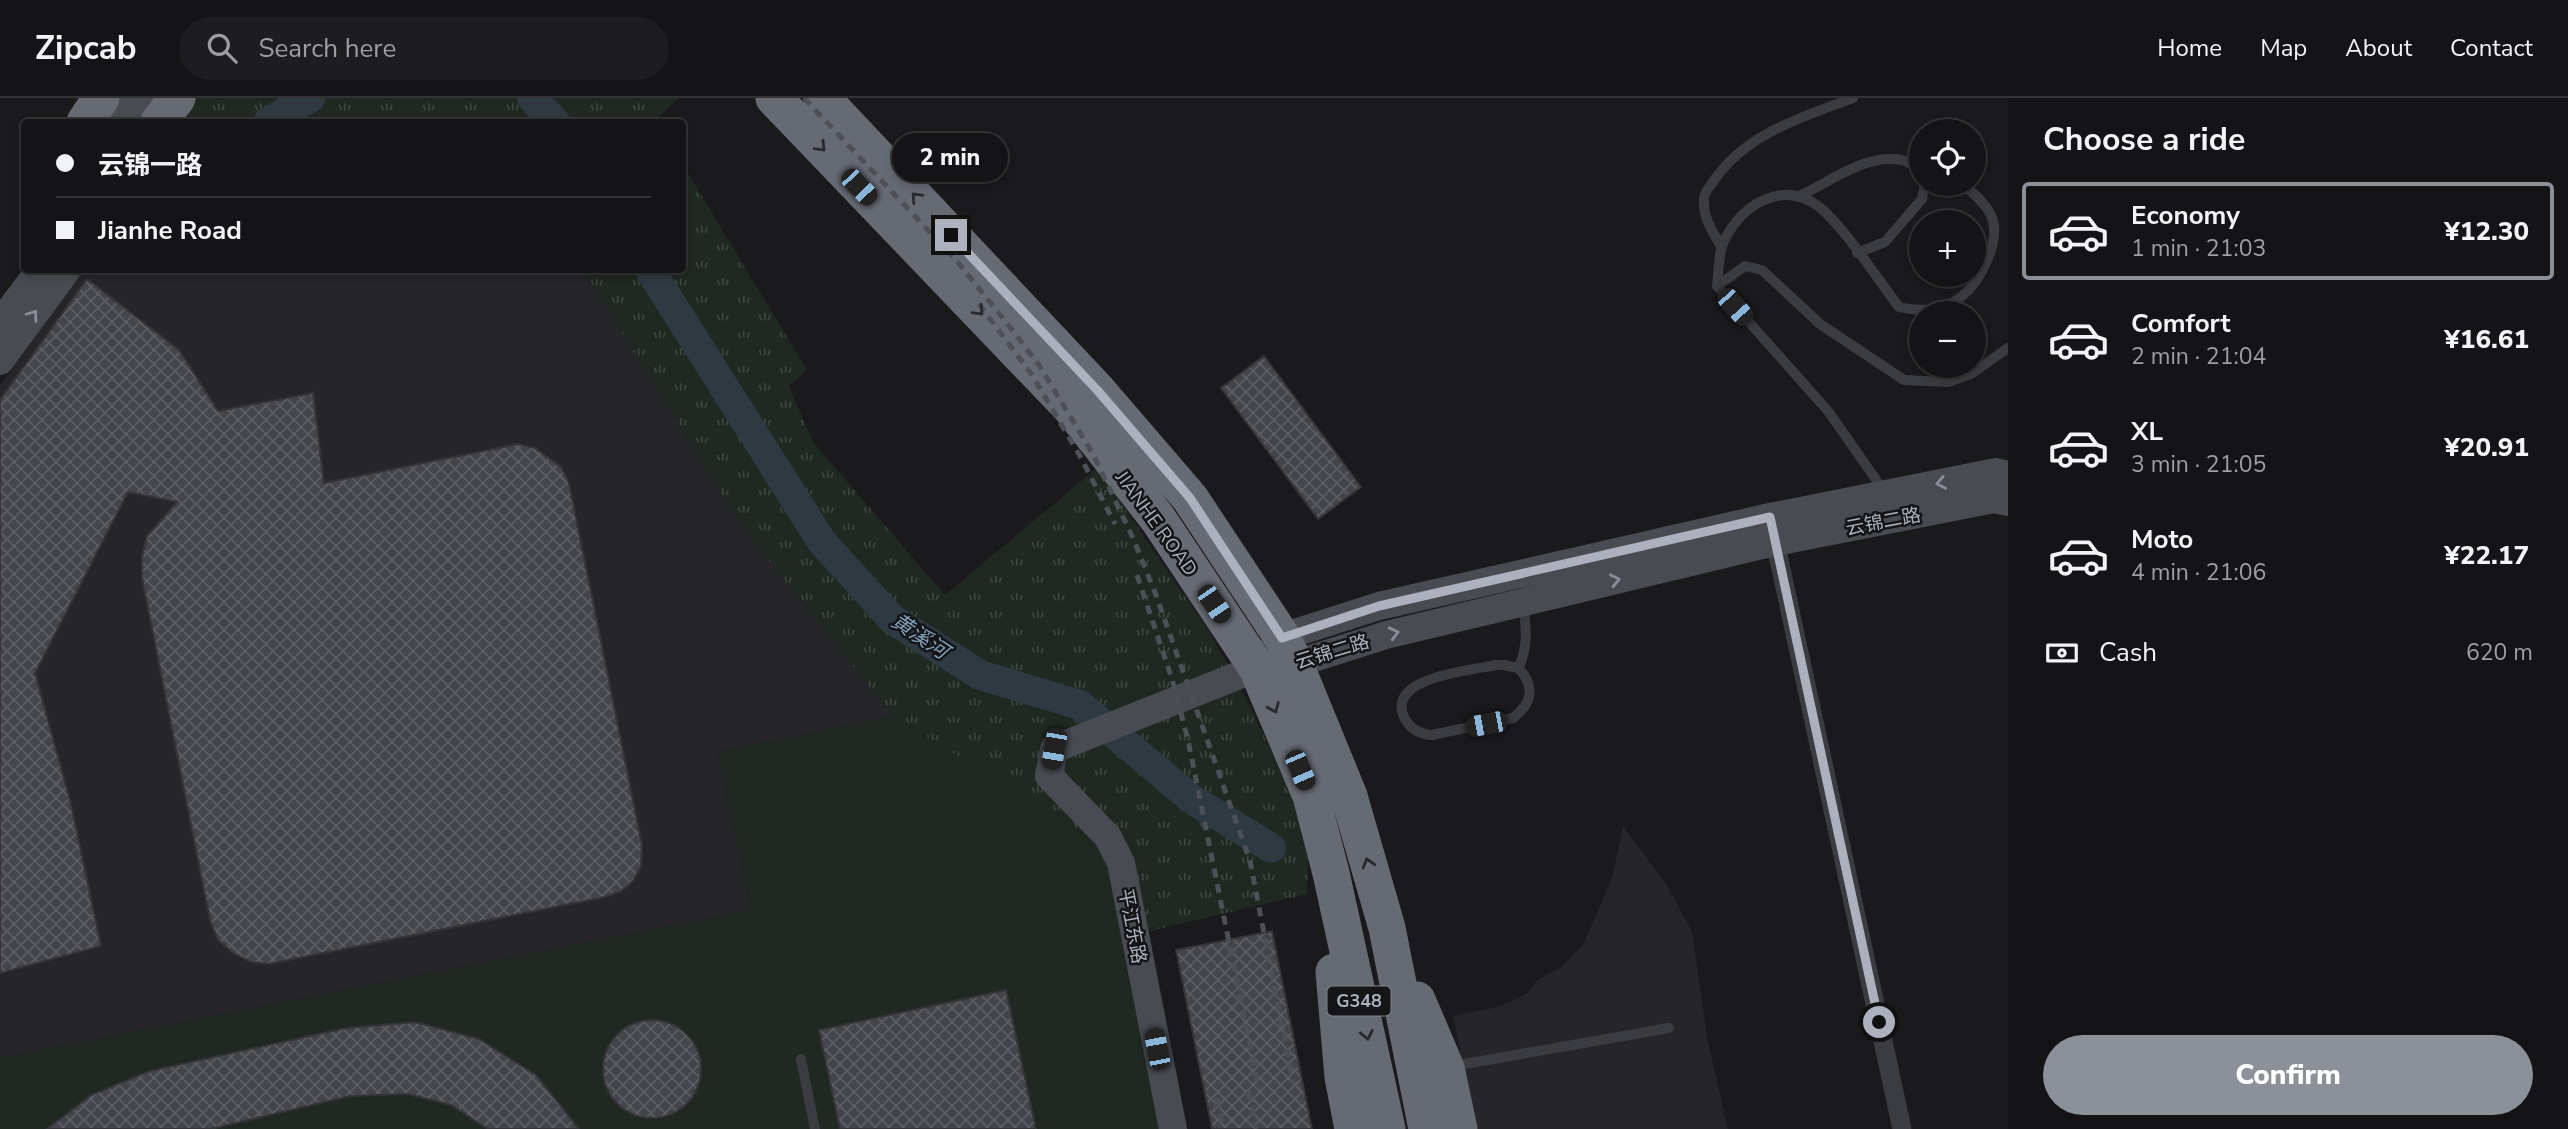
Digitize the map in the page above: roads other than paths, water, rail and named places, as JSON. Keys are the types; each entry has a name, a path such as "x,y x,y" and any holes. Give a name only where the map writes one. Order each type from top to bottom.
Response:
{"highway":[{"path":"87,119 101,98"},
{"path":"161,119 177,98"},
{"name":"JIANHE ROAD","path":"822,98 1098,391 1190,498 1289,651 1349,796 1387,928 1427,1129"},
{"name":"JIANHE ROAD","path":"775,101 1072,409 1158,519 1257,668 1311,796 1331,873 1387,1129"},
{"path":"1331,873 1335,998 1343,1077 1353,1129"},
{"path":"1387,928 1446,1068 1459,1129"}],"main road":[{"path":"109,119 124,98"},
{"path":"138,119 153,98"},
{"path":"0,323 38,273"},
{"path":"0,361 65,273"},
{"name":"云锦二路","path":"1289,651 1386,635 1522,603 1886,494 1996,472 2008,475"},
{"name":"云锦二路","path":"1257,668 1379,606 1773,530 1994,499 2008,502"},
{"name":"平江东路","path":"1173,1129 1121,863 1108,837 1049,776 1054,749 1257,668"}],"street":[{"path":"1773,530 1902,1129"}],"lane":[{"path":"1723,248 1706,220 1704,195 1719,173 1746,146 1784,124 1853,98"},
{"path":"1717,286 1724,240 1743,214 1758,201 1775,196 1799,196 1847,171 1882,159 1909,163"},
{"path":"1799,196 1818,207 1899,307 1911,310 1934,309 1961,298 1980,275 1993,247 1992,216 1977,196"},
{"path":"1857,253 1885,242 1923,196"},
{"path":"1717,286 1745,266 1762,270 1820,324 1904,380 1948,382 1971,374 2008,348"},
{"path":"1717,286 1828,411 1886,494"},
{"path":"1517,668 1524,656 1527,633 1522,603"},
{"path":"1496,665 1517,668 1529,687 1529,702 1513,718 1423,734 1413,729 1404,717 1406,694 1423,681 1496,665"},
{"path":"1446,1068 1669,1028"},
{"path":"801,1059 816,1129"}],"waterway":[{"name":"黄溪河","path":"273,119 310,98"},
{"name":"黄溪河","path":"532,98 552,119"},
{"name":"黄溪河","path":"652,273 822,542 892,619 980,675 1080,705 1193,800 1271,848"}],"railway":[{"path":"804,98 956,260 1039,365 1093,454 1133,538 1156,595 1250,861 1293,1083"},
{"path":"979,304 1032,375 1080,456 1115,524"},
{"path":"1137,575 1172,679 1188,740 1259,1090"},
{"path":"1248,1091 1256,1129"},
{"path":"1217,1098 1223,1129"}]}
